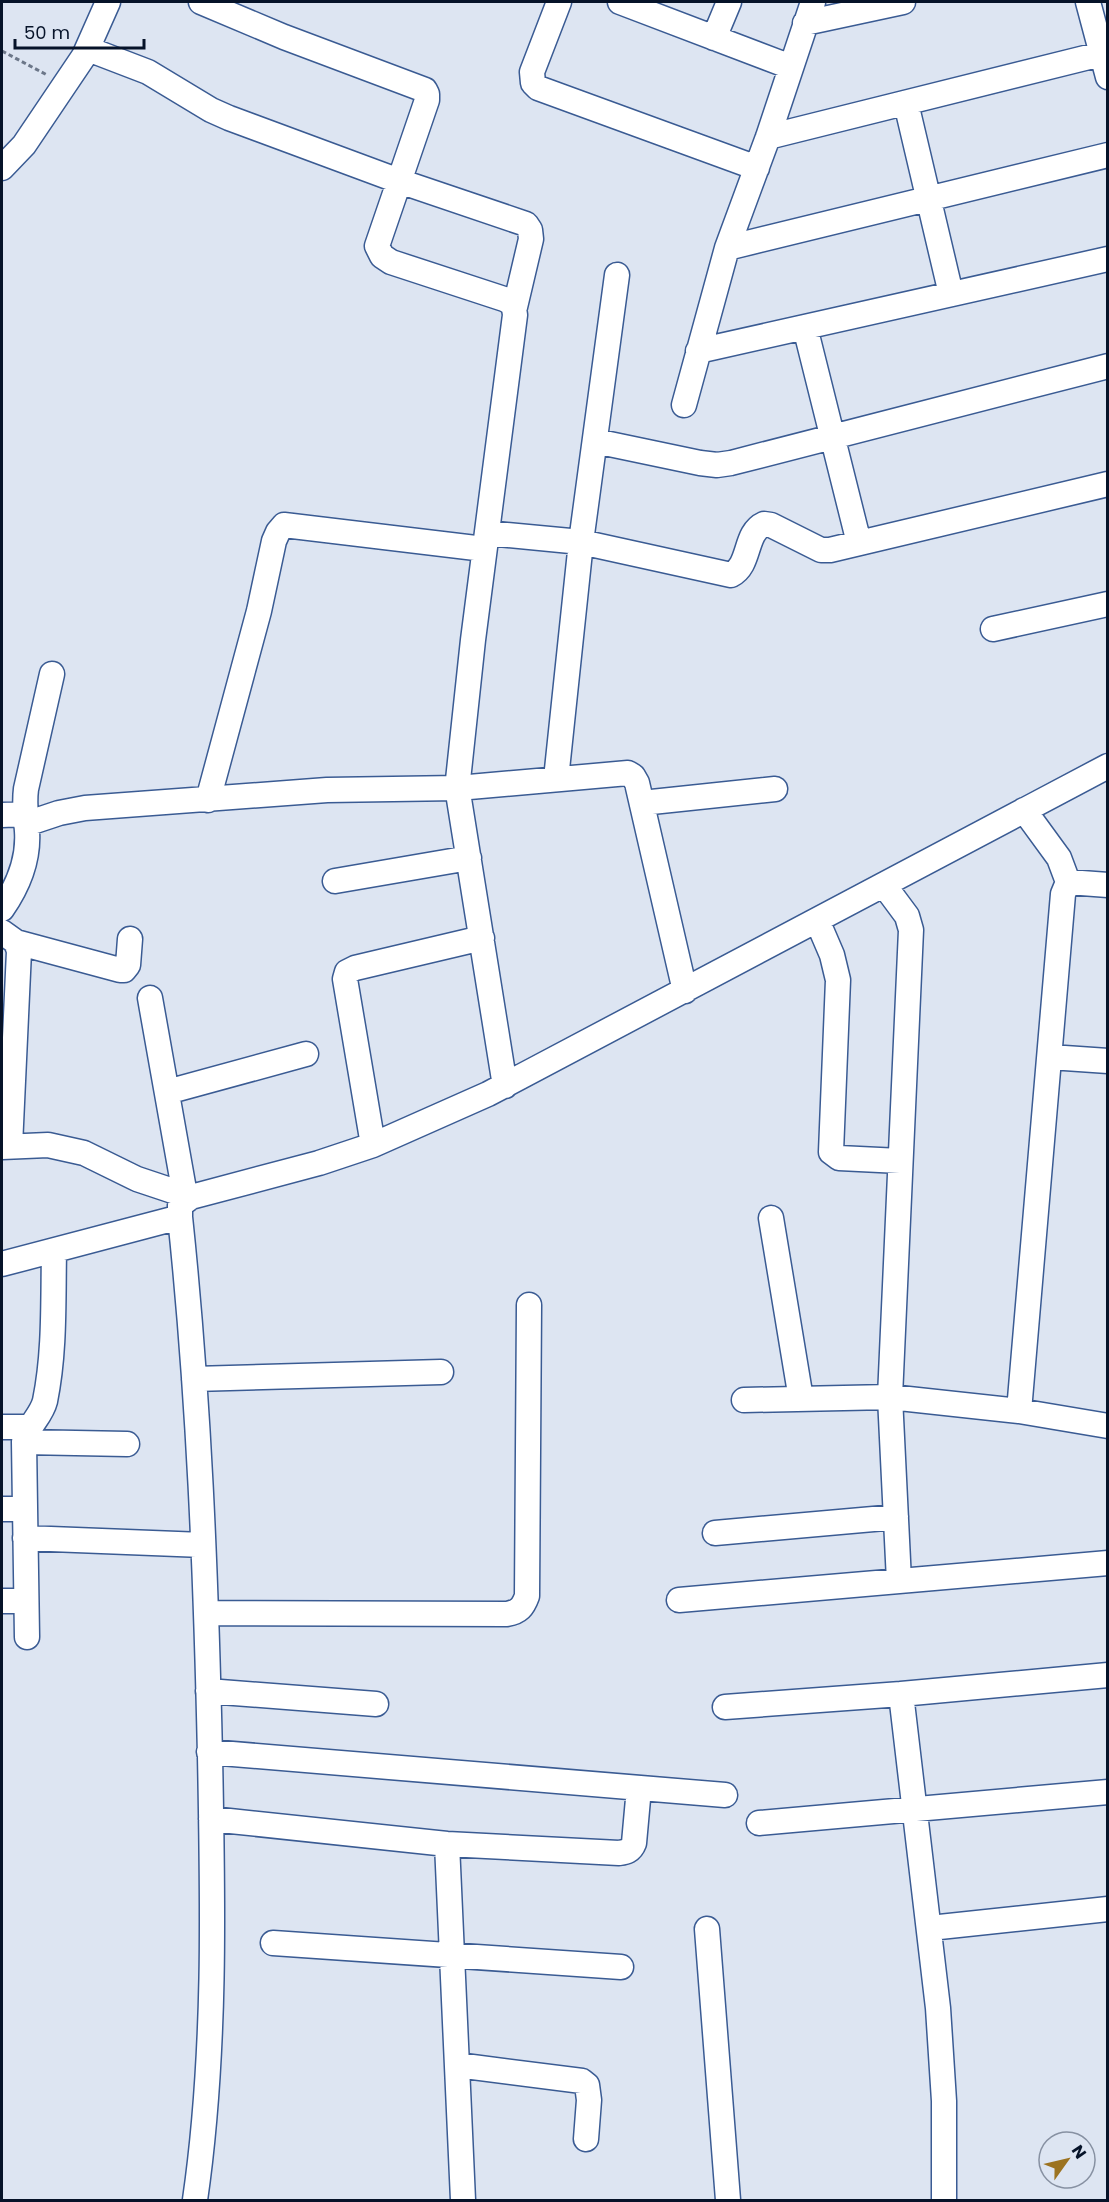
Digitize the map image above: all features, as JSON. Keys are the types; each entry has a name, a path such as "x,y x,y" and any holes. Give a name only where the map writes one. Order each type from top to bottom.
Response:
{"street":[{"path":"2,168 24,145 88,49 108,2"},
{"path":"201,2 284,37 425,90 426,100 377,246 382,256 391,262 511,302 514,307"},
{"path":"559,2 532,72 533,83 538,88 756,168"},
{"path":"620,2 791,68"},
{"path":"714,38 729,2"},
{"path":"684,405 727,248 768,137 809,13 903,2"},
{"path":"1088,2 1107,77"},
{"path":"88,49 148,72 229,118 399,181 526,224 530,230 531,240 514,307 515,315 460,752 458,788 505,1086"},
{"path":"768,137 1101,54"},
{"path":"906,103 951,294"},
{"path":"727,248 1107,155"},
{"path":"698,351 1107,259"},
{"path":"556,779 581,542 617,275"},
{"path":"805,327 860,543"},
{"path":"595,441 717,465 731,463 1107,366"},
{"path":"208,800 259,611 274,542 284,525 486,541 581,542 731,575 737,572 755,531 764,524 771,525 821,549 839,549 1107,484"},
{"path":"993,629 1107,604"},
{"path":"2,909 15,889 26,859 17,817 52,674"},
{"path":"2,1264 54,1251 185,1203 373,1145 505,1086 1107,766"},
{"path":"17,817 71,810 327,790 458,788 628,773 637,783 686,991"},
{"path":"642,803 775,789"},
{"path":"1019,1411 1064,894 1068,882 1059,858 1024,810"},
{"path":"335,881 469,858"},
{"path":"1068,882 1107,885"},
{"path":"884,885 907,915 911,930 890,1397 899,1581"},
{"path":"817,920 832,955 838,980 831,1152 839,1158 900,1161"},
{"path":"9,937 120,970 124,970 128,965 130,939"},
{"path":"9,937 19,951 6,1146 48,1145 84,1153 185,1203"},
{"path":"373,1145 345,979 346,972 482,938"},
{"path":"150,998 185,1203 207,1613 211,1819 209,2059 207,2104 195,2200"},
{"path":"167,1092 306,1054"},
{"path":"1050,1057 1107,1061"},
{"path":"771,1218 801,1399"},
{"path":"27,1637 25,1538 13,1509 27,1435 41,1412 47,1386 52,1337 54,1251"},
{"path":"207,1613 507,1614 516,1612 524,1606 528,1596 529,1305"},
{"path":"194,1379 441,1372"},
{"path":"744,1400 890,1397 1019,1411 1107,1426"},
{"path":"2,1427 27,1435 127,1444"},
{"path":"715,1533 896,1517"},
{"path":"25,1538 203,1545"},
{"path":"679,1600 1107,1563"},
{"path":"2,1602 26,1601"},
{"path":"726,1707 1107,1675"},
{"path":"208,1691 376,1704"},
{"path":"901,1694 938,2008 944,2101 944,2200"},
{"path":"209,1752 725,1795"},
{"path":"211,1819 447,1845 619,1853 627,1852 634,1843 639,1788"},
{"path":"759,1823 1107,1792"},
{"path":"447,1845 463,2200"},
{"path":"930,1928 1107,1909"},
{"path":"708,1929 728,2200"},
{"path":"273,1943 621,1967"},
{"path":"457,2065 582,2081 587,2085 589,2092 586,2139"}],"path":[{"path":"2,51 65,85"}]}
